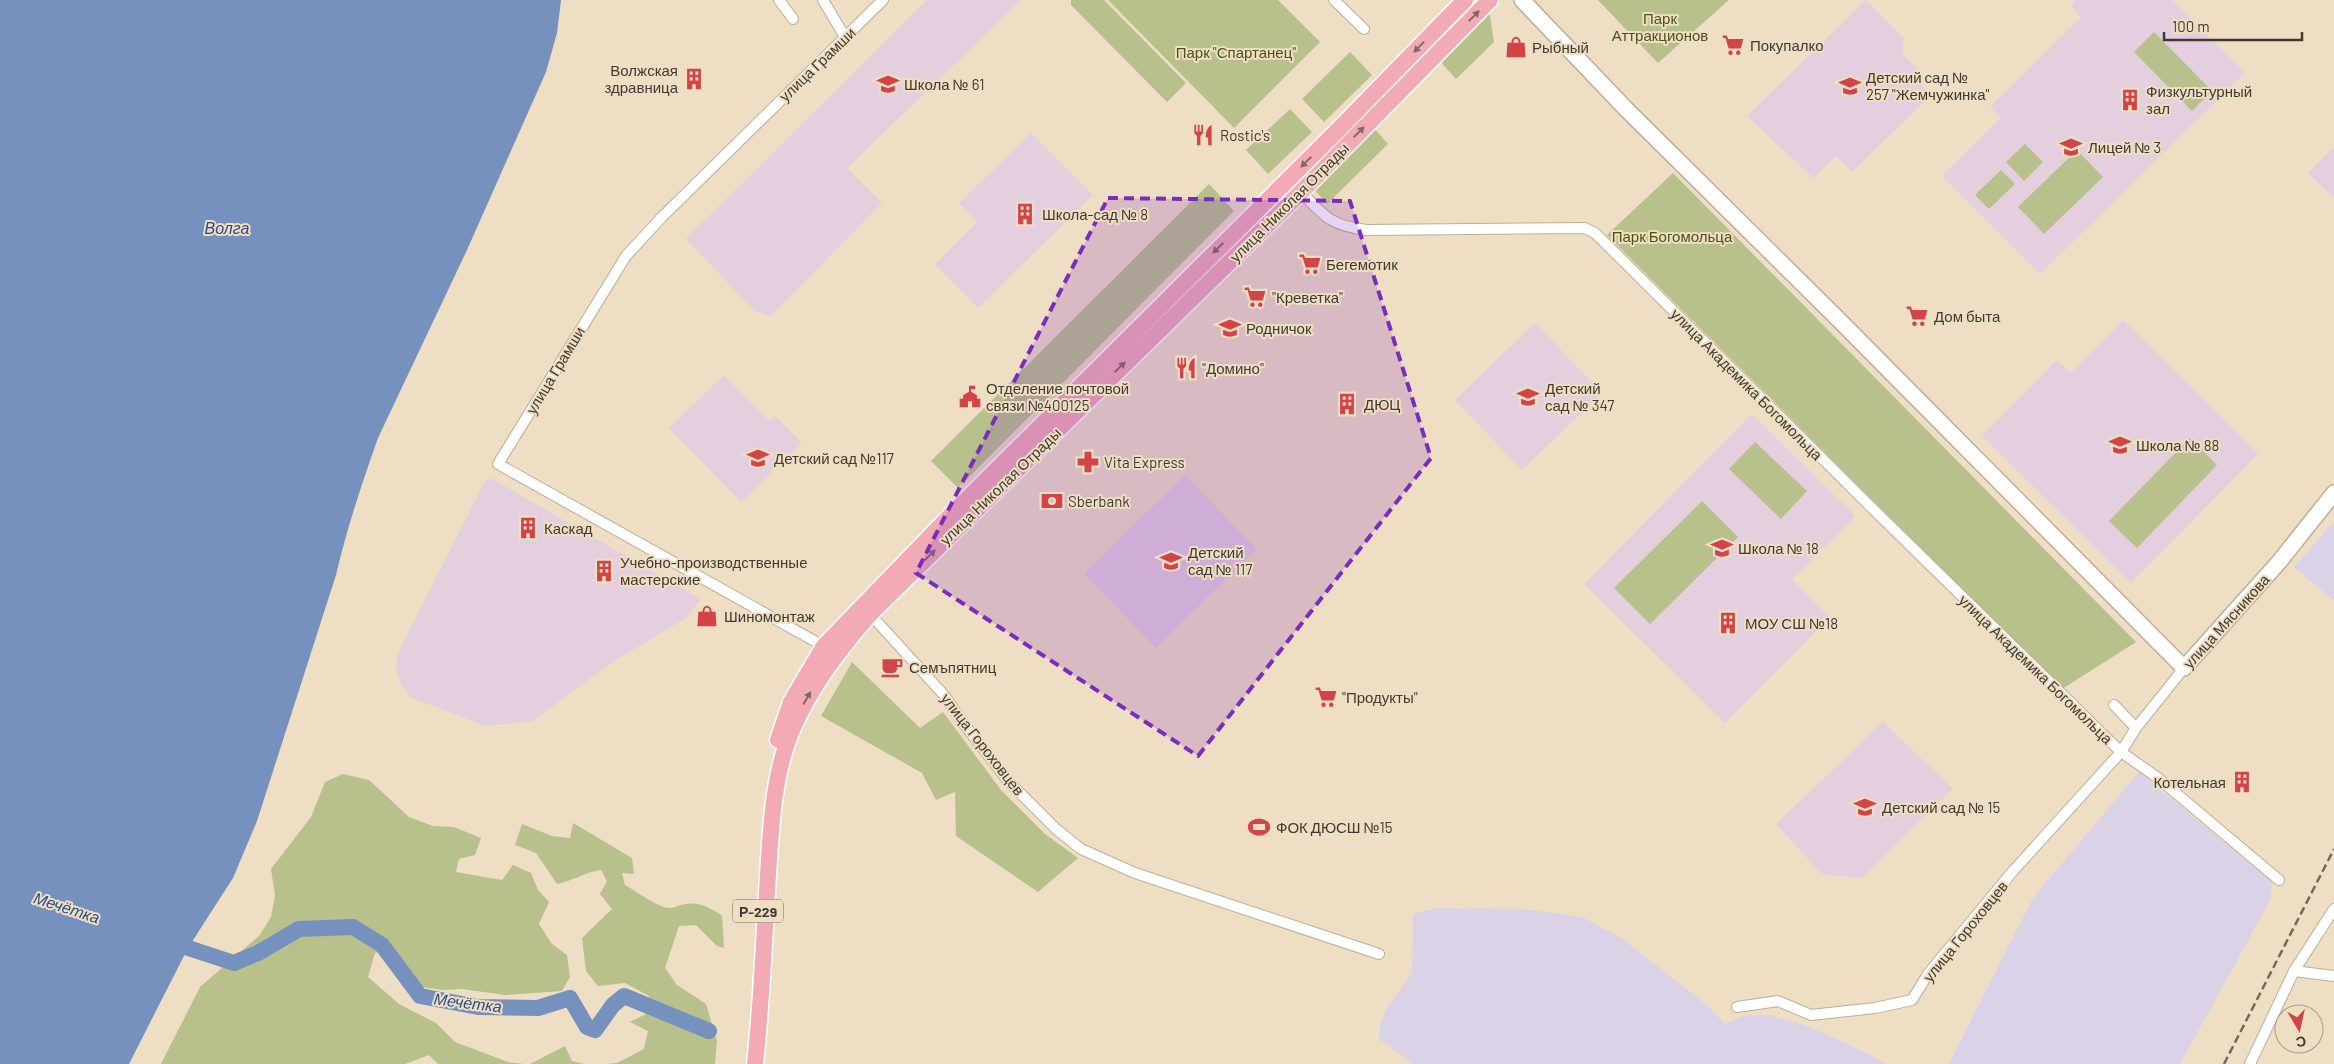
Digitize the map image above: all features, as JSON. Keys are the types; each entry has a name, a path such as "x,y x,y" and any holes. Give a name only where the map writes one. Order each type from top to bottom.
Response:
{"main road":[{"name":"улица Николая Отрады","path":"749,1064 763,827 772,759 791,702 831,650 946,520 1338,130 1465,0"},
{"name":"улица Николая Отрады","path":"755,1064 775,794 779,771 792,731 831,650 1301,192 1490,0"}],"street":[{"path":"779,0 793,19"},
{"path":"823,0 845,37"},
{"name":"улица Грамши","path":"831,650 498,464 626,256 661,218 884,0"},
{"path":"1334,0 1364,29"},
{"path":"1522,0 1626,109 1854,334 2184,668"},
{"name":"улица Академика Богомольца","path":"1301,192 1332,222 1366,230 1585,228 1595,233 1874,511 2121,752 2158,778 2278,880"},
{"name":"улица Мясникова","path":"2121,752 2136,728 2184,668 2279,562 2334,493"},
{"name":"улица Гороховцев","path":"870,614 944,695 1009,782 1056,829 1081,849 1135,873 1379,954"},
{"path":"2114,705 2136,728"},
{"name":"улица Гороховцев","path":"1737,1007 1778,1001 1810,1015 1875,1008 1912,1000 1928,974 2013,870 2121,752"},
{"path":"2250,1064 2294,971 2334,909"},
{"path":"2294,971 2334,976"}],"highlighted area":[{"path":"1108,198 1350,201 1431,458 1198,756 916,573"}],"shaded area":[{"name":"Школа № 61","path":"927,0 1021,0 847,168 882,203 771,316 755,311 686,239"},
{"name":"Детский сад № 257 \"Жемчужинка\"","path":"1866,0 1904,39 1902,54 1920,71 1913,78 1931,95 1852,172 1836,156 1813,178 1747,116"},
{"name":"Лицей № 3","path":"2076,0 2172,0 2245,73 2040,274 1942,176 2001,118 1990,107 2081,17 2071,5"},
{"path":"1031,133 1093,195 978,308 935,264 977,222 959,203"},
{"path":"2334,147 2334,198 2308,173"},
{"name":"Школа № 88","path":"2123,320 2258,454 2131,583 1982,436 2057,360 2071,373"},
{"name":"Детский сад № 347","path":"1535,323 1602,393 1522,470 1455,400"},
{"path":"724,375 770,421 775,416 802,443 741,502 669,428"},
{"name":"Школа № 18","path":"1752,414 1855,516 1792,579 1830,617 1725,723 1584,584"},
{"name":"Детский сад № 117","path":"1185,475 1257,549 1156,648 1084,573"},
{"path":"486,479 492,479 701,599 686,618 614,661 533,721 485,726 410,697 401,684 396,668 398,653"},
{"path":"2334,522 2334,601 2294,567"},
{"name":"Детский сад № 15","path":"1883,722 1953,789 1861,878 1822,874 1776,824"},
{"path":"2139,772 2272,882 2271,899 2180,1064 1949,1064 2033,898"},
{"path":"1438,908 1523,909 1582,917 1621,938 1707,1005 1725,1024 1746,1015 1769,1015 1805,1025 1886,1064 1414,1064 1379,1039 1380,1026 1387,1008 1412,973 1413,914"}],"green space":[{"path":"1071,0 1104,0 1186,83 1167,102 1071,5"},
{"name":"Парк \"Спартанец\"","path":"1108,0 1278,0 1320,42 1234,128"},
{"name":"Парк Аттракционов","path":"1598,0 1729,0 1658,63"},
{"path":"1489,10 1494,42 1456,79 1439,60"},
{"path":"2154,32 2212,91 2192,111 2134,52"},
{"path":"1350,52 1372,75 1324,122 1302,99"},
{"path":"1290,109 1312,132 1268,174 1246,150"},
{"path":"1373,127 1388,144 1327,204 1312,187"},
{"path":"2025,144 2043,162 2024,181 2006,162"},
{"path":"2077,150 2103,177 2044,234 2018,207"},
{"path":"2001,170 2015,184 1989,209 1975,195"},
{"name":"Парк Богомольца","path":"1673,173 2136,642 2062,689 1607,235"},
{"path":"1209,184 1234,211 958,488 931,461"},
{"path":"2190,438 2217,465 2137,548 2109,521"},
{"path":"1755,442 1807,491 1781,519 1729,469"},
{"path":"1702,501 1738,537 1650,624 1614,588"},
{"path":"852,662 920,728 943,712 1001,790 1045,834 1078,858 1038,892 956,836 955,792 936,800 922,773 821,716"},
{"path":"343,774 369,780 409,817 433,826 454,827 481,838 475,855 459,859 456,872 502,880 513,865 531,873 538,890 549,902 539,924 552,944 567,955 570,977 562,991 505,995 462,989 444,990 421,987 405,970 392,948 375,953 368,977 399,1004 436,1023 455,1042 508,1062 524,1064 438,1064 429,1055 405,1064 161,1064 200,987 259,936 271,917 275,895 271,869 311,817 325,782"},
{"path":"573,823 632,858 634,874 622,873 625,885 665,907 672,908 684,904 696,904 709,908 722,916 724,948 717,946 696,925 679,926 665,968 677,985 706,1004 717,1041 715,1064 606,1064 617,1063 644,1049 648,1031 630,1022 646,1014 649,996 625,983 598,986 586,971 582,938 612,909 600,894 607,881 601,870 557,884 536,853 515,845 522,824 552,836 570,838"},
{"path":"565,1046 572,1061 584,1064 530,1064"}],"water":[{"name":"Волга","path":"0,0 561,0 557,33 546,72 467,250 378,438 257,821 233,878 188,948 129,1064 0,1064"}],"waterway":[{"name":"Мечётка","path":"167,941 234,963 258,953 299,929 353,927 382,945 420,996 478,1007 538,1008 570,998 587,1027 595,1030 613,1005 624,996 709,1031"}],"railway":[{"path":"2224,1064 2334,849"}],"place":[{"name":"Покупалко","path":"1733,45"},
{"name":"Рыбный","path":"1516,47"},
{"name":"Волжская здравница","path":"694,79"},
{"name":"Школа № 61","path":"888,84"},
{"name":"Детский сад № 257 \"Жемчужинка\"","path":"1850,86"},
{"name":"Физкультурный зал","path":"2130,100"},
{"name":"Rostic's","path":"1203,135"},
{"name":"Лицей № 3","path":"2071,147"},
{"name":"Школа-сад № 8","path":"1025,214"},
{"name":"Бегемотик","path":"1310,264"},
{"name":"\"Креветка\"","path":"1255,297"},
{"name":"Дом быта","path":"1917,316"},
{"name":"Родничок","path":"1230,328"},
{"name":"\"Домино\"","path":"1186,368"},
{"name":"Отделение почтовой связи №400125","path":"970,397"},
{"name":"Детский сад № 347","path":"1528,397"},
{"name":"ДЮЦ","path":"1347,404"},
{"name":"Школа № 88","path":"2120,445"},
{"name":"Детский сад №117","path":"758,458"},
{"name":"Vita Express","path":"1088,462"},
{"name":"Sberbank","path":"1052,501"},
{"name":"Каскад","path":"528,528"},
{"name":"Школа № 18","path":"1722,548"},
{"name":"Детский сад № 117","path":"1171,561"},
{"name":"Учебно-производственные мастерские","path":"604,571"},
{"name":"Шиномонтаж","path":"707,616"},
{"name":"МОУ СШ №18","path":"1728,623"},
{"name":"Семъпятниц","path":"892,667"},
{"name":"\"Продукты\"","path":"1326,697"},
{"name":"Котельная","path":"2242,782"},
{"name":"Детский сад № 15","path":"1865,807"},
{"name":"ФОК ДЮСШ №15","path":"1259,827"}]}
